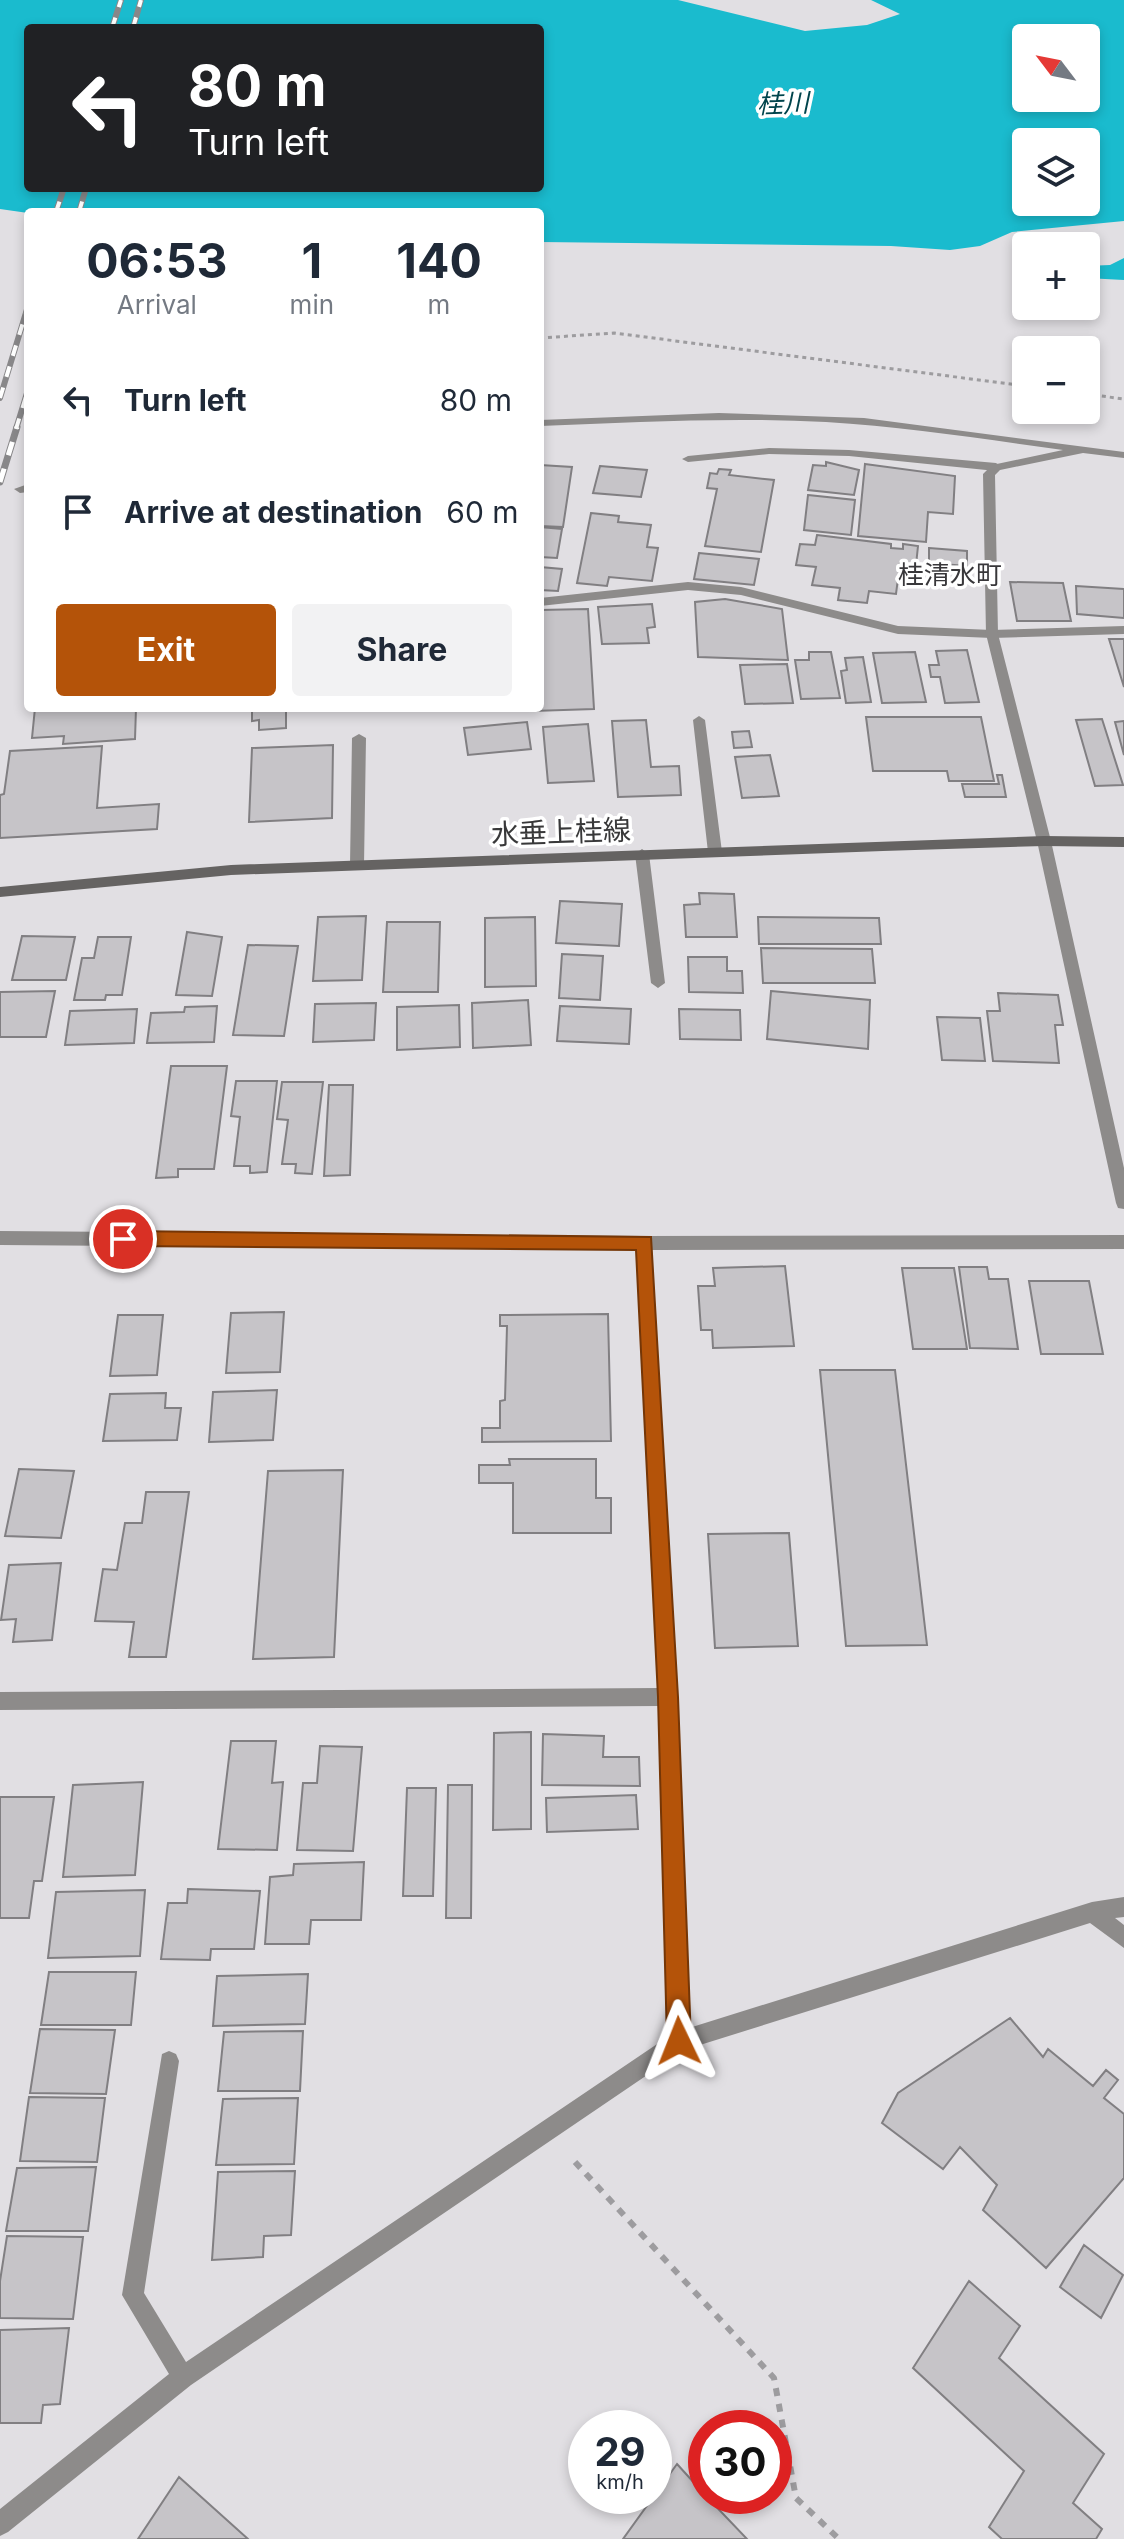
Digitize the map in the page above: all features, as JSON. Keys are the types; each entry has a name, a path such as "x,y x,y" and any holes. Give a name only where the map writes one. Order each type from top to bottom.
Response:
{"main road":[{"name":"水垂上桂線","path":"0,892 231,870 1044,841 1124,842"}],"street":[{"path":"544,423 694,415 830,419 995,436 1124,455"},
{"path":"688,459 769,451 836,452 996,467 1081,450"},
{"path":"996,467 989,474 992,634 1044,841 1124,1203"},
{"path":"544,602 688,586 741,591 898,630 992,634 1124,630"},
{"path":"699,720 715,852"},
{"path":"357,865 359,738"},
{"path":"642,854 658,983"},
{"path":"0,1238 644,1243 1124,1242"},
{"path":"644,1243 668,1697 679,2041"},
{"path":"0,1701 668,1697"},
{"path":"0,2524 183,2377 679,2041 1092,1912 1124,1907"},
{"path":"1092,1912 1124,1938"},
{"path":"169,2061 133,2295 183,2377"}],"path":[{"path":"544,338 614,333 1012,384"},
{"path":"1100,396 1124,399"},
{"path":"547,2131 774,2378 796,2498 839,2539"}],"water":[{"name":"桂川","path":"0,0 678,0 805,31 867,25 900,14 871,0 1124,0 1124,221 1012,232 980,246 950,250 891,246 544,242 544,208 24,208 24,212 0,209"},
{"path":"1124,258 1124,280 1100,279 1100,265 1110,265"}],"building":[{"path":"826,462 859,470 854,495 808,490 813,465 826,466"},
{"path":"865,464 955,476 953,514 928,512 926,542 858,536"},
{"path":"544,465 572,467 563,527 544,526"},
{"path":"600,466 647,470 641,497 593,493"},
{"path":"719,469 731,470 729,475 774,480 761,552 705,546 717,489 707,488 710,473 717,474"},
{"path":"808,495 855,500 851,535 804,530"},
{"path":"591,513 619,516 618,522 651,525 647,547 658,548 652,581 609,577 607,586 577,583"},
{"path":"544,527 562,529 557,558 544,557"},
{"path":"817,535 891,544 891,548 903,549 903,544 918,546 916,565 900,563 896,594 869,591 867,603 838,600 840,588 812,585 816,567 796,565 800,544 815,545"},
{"path":"929,548 967,551 967,566 929,563"},
{"path":"699,553 759,559 754,585 694,579"},
{"path":"544,567 562,569 558,591 544,590"},
{"path":"1010,582 1063,583 1071,621 1017,621"},
{"path":"1076,586 1124,589 1124,618 1077,614"},
{"path":"725,599 782,609 788,660 698,657 695,602"},
{"path":"652,604 655,627 647,628 649,643 602,644 598,607"},
{"path":"588,609 594,709 544,711 544,610"},
{"path":"1109,639 1124,639 1124,687"},
{"path":"967,650 979,702 945,703 940,677 931,677 929,665 939,665 936,651"},
{"path":"809,652 831,652 840,698 801,699 795,660 809,660"},
{"path":"915,652 926,702 882,703 873,653"},
{"path":"863,657 871,702 846,703 841,671 847,670 845,658"},
{"path":"787,664 793,703 745,704 740,665"},
{"path":"35,712 136,712 135,739 63,744 64,736 32,738"},
{"path":"252,712 286,712 286,728 259,730 259,720 252,721"},
{"path":"866,717 981,717 994,781 949,781 947,771 873,771"},
{"path":"1102,719 1123,785 1095,786 1076,720"},
{"path":"646,720 651,767 679,766 681,795 618,797 612,721"},
{"path":"1124,721 1124,755 1115,722"},
{"path":"527,722 531,749 468,755 464,728"},
{"path":"588,724 594,781 548,783 543,727"},
{"path":"749,731 752,747 734,748 732,732"},
{"path":"333,745 332,818 249,822 252,748"},
{"path":"102,746 97,808 159,804 157,829 0,838 0,795 4,794 10,751"},
{"path":"770,755 779,796 742,798 735,757"},
{"path":"997,775 1002,775 1006,797 965,797 962,784 999,784"},
{"path":"699,893 734,894 737,937 686,937 684,905 700,904"},
{"path":"560,901 622,904 619,946 556,943"},
{"path":"366,916 362,980 313,981 318,917"},
{"path":"535,917 536,986 485,987 485,918"},
{"path":"758,917 879,918 881,944 759,944"},
{"path":"387,922 440,922 438,992 383,992"},
{"path":"187,932 222,937 212,996 176,995"},
{"path":"22,936 75,937 66,980 12,980"},
{"path":"98,937 131,937 122,995 106,995 105,1000 74,1000 82,958 94,958"},
{"path":"248,945 298,946 284,1036 233,1035"},
{"path":"761,948 872,949 875,983 763,983"},
{"path":"562,954 603,956 600,1000 559,998"},
{"path":"688,957 727,957 727,971 742,971 743,993 689,992"},
{"path":"55,991 46,1037 0,1037 0,992"},
{"path":"771,991 870,1000 868,1049 767,1039"},
{"path":"998,993 1058,995 1063,1025 1055,1025 1059,1063 993,1061 987,1011 1000,1011"},
{"path":"528,1000 531,1045 473,1048 472,1003"},
{"path":"376,1003 374,1040 313,1042 315,1004"},
{"path":"459,1005 460,1047 397,1050 397,1007"},
{"path":"217,1006 214,1042 147,1043 151,1013 184,1012 185,1007"},
{"path":"560,1006 631,1009 629,1044 557,1041"},
{"path":"137,1009 134,1043 65,1045 70,1011"},
{"path":"679,1009 740,1010 741,1040 680,1039"},
{"path":"937,1017 980,1018 985,1061 942,1060"},
{"path":"171,1066 227,1066 214,1169 178,1169 178,1177 156,1178"},
{"path":"236,1081 277,1081 267,1172 250,1173 250,1166 234,1166 240,1117 231,1116"},
{"path":"282,1082 323,1082 312,1174 295,1173 296,1164 282,1164 288,1120 277,1119"},
{"path":"329,1085 353,1085 350,1175 324,1176"},
{"path":"785,1266 794,1346 713,1348 712,1330 701,1330 698,1286 715,1286 713,1268"},
{"path":"959,1267 987,1267 989,1279 1008,1279 1018,1349 970,1348"},
{"path":"902,1268 954,1268 967,1349 913,1349"},
{"path":"1029,1281 1089,1281 1103,1354 1041,1354"},
{"path":"284,1312 280,1372 226,1373 231,1313"},
{"path":"608,1314 611,1441 482,1442 482,1428 500,1428 500,1401 505,1400 507,1326 500,1326 500,1315"},
{"path":"118,1315 163,1315 157,1375 110,1376"},
{"path":"820,1370 895,1370 927,1645 846,1646"},
{"path":"277,1390 273,1440 209,1442 213,1392"},
{"path":"166,1393 165,1408 181,1408 177,1440 103,1441 110,1394"},
{"path":"509,1459 596,1459 596,1498 611,1498 611,1533 513,1533 513,1483 479,1483 479,1465 510,1465"},
{"path":"19,1469 74,1471 61,1538 5,1536"},
{"path":"343,1470 334,1657 253,1659 268,1471"},
{"path":"146,1492 189,1492 166,1657 129,1657 134,1622 95,1621 103,1569 117,1570 125,1523 142,1523"},
{"path":"789,1533 798,1646 715,1648 708,1534"},
{"path":"61,1563 52,1640 13,1642 16,1619 1,1620 9,1565"},
{"path":"531,1732 531,1829 493,1830 494,1733"},
{"path":"543,1734 604,1736 603,1757 639,1757 640,1786 542,1785"},
{"path":"231,1741 276,1741 272,1783 283,1782 277,1850 218,1849"},
{"path":"320,1746 362,1747 353,1851 297,1850 303,1783 317,1783"},
{"path":"143,1782 135,1875 63,1877 73,1785"},
{"path":"448,1785 472,1785 471,1918 446,1918"},
{"path":"407,1788 436,1788 433,1896 403,1896"},
{"path":"636,1795 638,1829 547,1832 546,1798"},
{"path":"0,1797 54,1797 42,1881 34,1881 29,1918 0,1918"},
{"path":"364,1862 361,1920 311,1920 309,1944 265,1944 270,1877 293,1875 294,1864"},
{"path":"188,1889 260,1891 254,1949 211,1949 210,1960 161,1959 168,1903 187,1903"},
{"path":"145,1890 140,1956 48,1958 56,1892"},
{"path":"49,1972 136,1972 131,2025 41,2025"},
{"path":"308,1974 305,2024 213,2026 217,1976"},
{"path":"1010,2018 1043,2057 1048,2049 1093,2086 1106,2070 1118,2080 1104,2098 1124,2114 1124,2178 1046,2268 983,2210 997,2185 960,2147 943,2169 882,2123 898,2093"},
{"path":"40,2029 115,2030 106,2094 30,2093"},
{"path":"303,2031 300,2091 218,2091 224,2032"},
{"path":"29,2097 105,2098 97,2162 20,2161"},
{"path":"298,2098 294,2164 216,2165 223,2099"},
{"path":"96,2167 88,2231 6,2231 17,2168"},
{"path":"295,2171 291,2235 264,2236 263,2257 212,2260 218,2172"},
{"path":"7,2236 83,2237 73,2319 0,2318 0,2281"},
{"path":"1084,2245 1123,2275 1101,2318 1060,2287"},
{"path":"969,2281 1020,2326 999,2358 1104,2454 1073,2503 1102,2529 1096,2539 1002,2539 989,2527 1024,2471 913,2368"},
{"path":"69,2328 60,2404 43,2405 41,2423 0,2423 0,2330"},
{"path":"677,2464 688,2476 688,2514 723,2514 747,2539 623,2539 641,2514 672,2514 672,2471"},
{"path":"179,2477 248,2539 138,2539"}],"railway":[{"path":"113,24 121,0"},
{"path":"134,24 141,0"},
{"path":"57,208 63,192"},
{"path":"80,208 85,192"},
{"path":"0,398 24,319"},
{"path":"16,429 24,403"},
{"path":"0,482 17,427"}],"district":[{"name":"桂清水町","path":"950,574"}],"route":[{"path":"123,1239 644,1243 668,1697 679,2041"}]}
